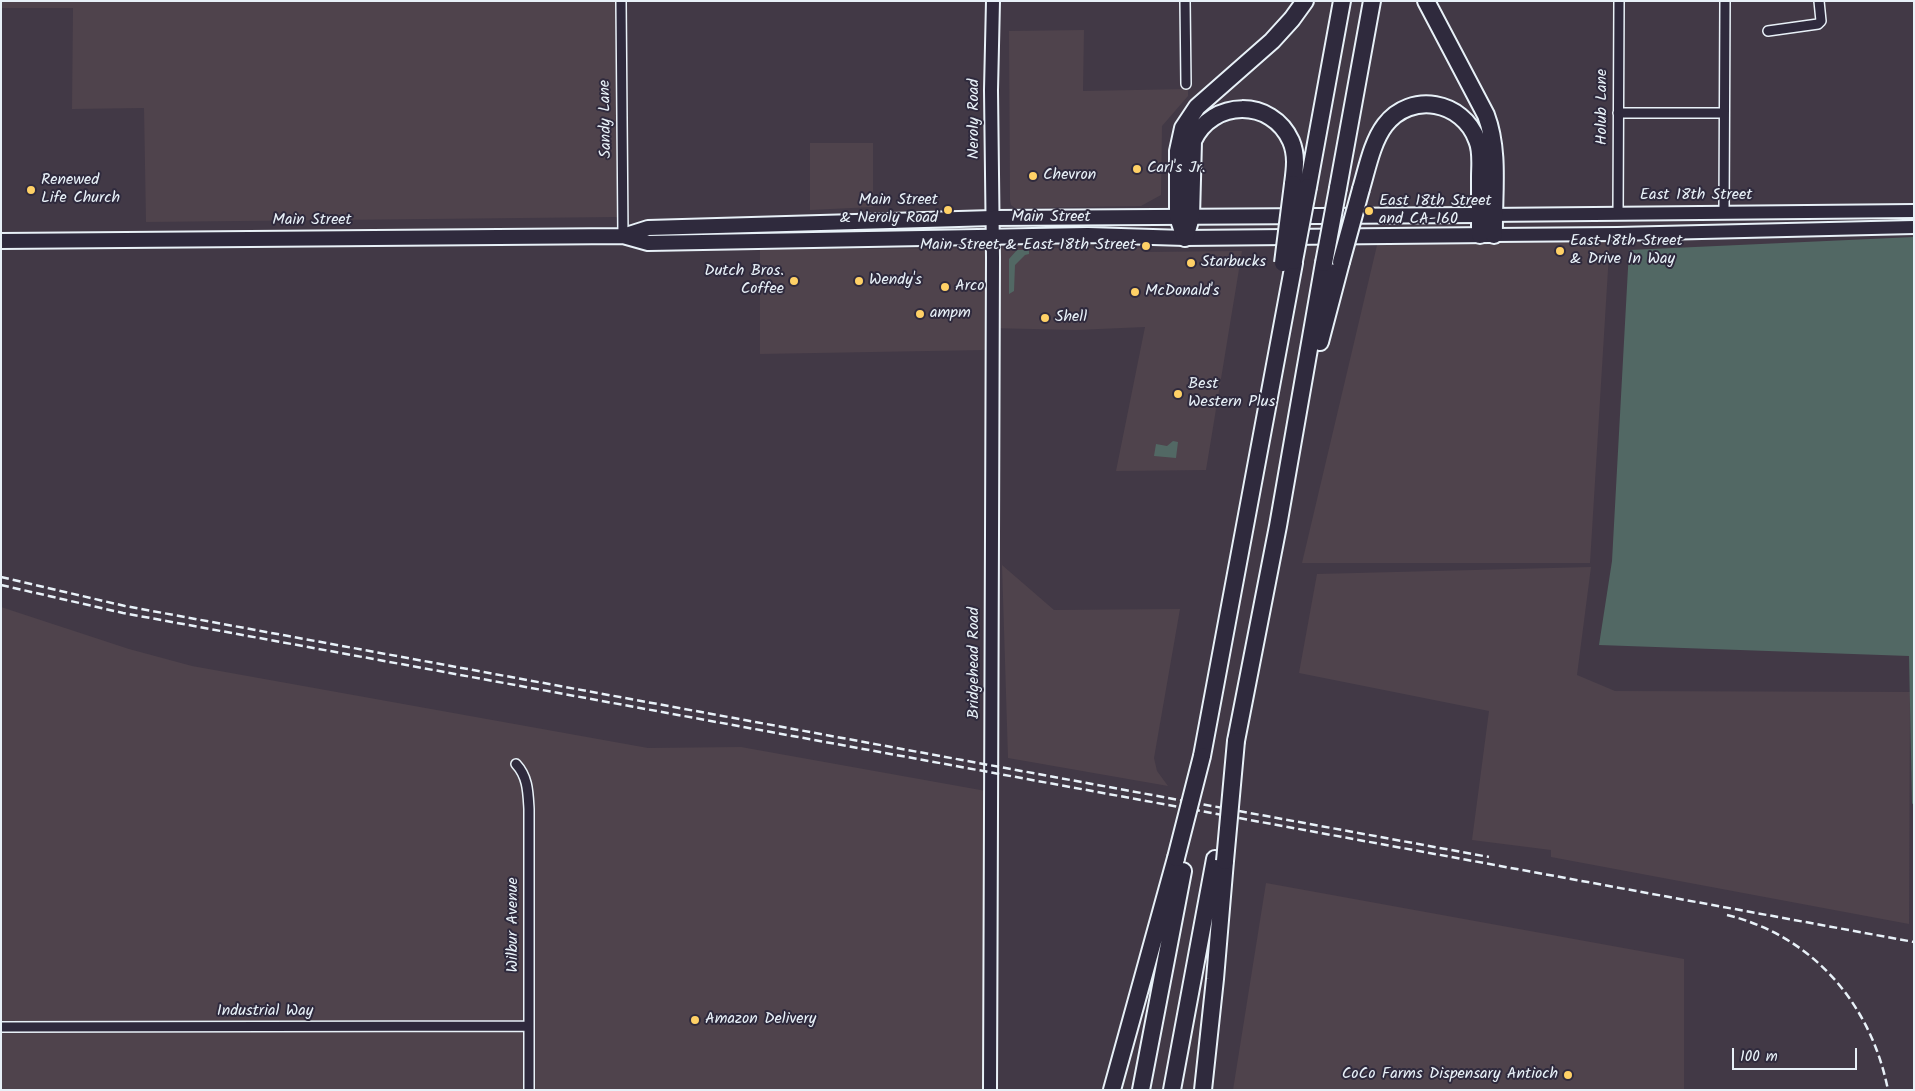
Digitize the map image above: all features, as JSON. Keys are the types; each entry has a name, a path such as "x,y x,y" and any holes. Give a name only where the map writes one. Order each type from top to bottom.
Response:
{"highway":[{"path":"1185,238 1178,151 1183,128 1190,116 1206,98 1272,41 1305,1"},
{"path":"1141,1090 1181,856 1202,756 1255,472 1301,185 1342,1"},
{"path":"1172,1090 1220,860 1236,741 1278,526 1372,1"},
{"path":"1426,1 1491,128 1494,152 1487,215 1487,235"},
{"path":"1278,526 1288,505 1311,376 1341,262 1361,189 1374,149 1384,126 1404,110 1426,104 1450,109 1464,119 1474,132 1478,142 1487,215"},
{"path":"1184,217 1193,141 1198,131 1206,122 1228,110 1239,108 1262,113 1280,125 1292,143 1301,185"},
{"path":"1112,1090 1181,856"},
{"path":"1203,1090 1215,979 1220,860"}],"main road":[{"name":"Main Street","path":"623,236 648,228 993,218 1487,215"},
{"name":"Main Street","path":"1,241 623,236 648,243 1088,235 1185,238 1487,235"}],"street":[{"name":"Sandy Lane","path":"621,1 623,236"},
{"name":"Neroly Road","path":"993,1 991,90 993,236"},
{"path":"1185,1 1186,84"},
{"name":"Holub Lane","path":"1618,1 1618,214"},
{"path":"1724,213 1725,1"},
{"path":"1768,31 1818,24 1821,21 1819,1"},
{"path":"1618,114 1724,113"},
{"name":"East 18th Street","path":"1487,215 1914,211"},
{"path":"1487,235 1626,234 1914,227"},
{"name":"Bridgehead Road","path":"990,1090 993,236"},
{"name":"Wilbur Avenue","path":"516,764 522,770 528,786 529,809 529,1090"},
{"name":"Industrial Way","path":"1,1028 528,1026"}],"shaded area":[{"path":"1,1 616,1 617,217 146,222 144,108 72,109 73,8 1,8"},
{"path":"1084,30 1083,91 1188,89 1188,96 1162,126 1161,195 1141,206 1015,208 1011,205 1010,200 1009,31"},
{"path":"810,143 873,143 873,207 810,210"},
{"path":"1610,237 1590,563 1302,563 1378,241"},
{"path":"1145,248 1146,252 1242,251 1206,470 1116,471 1145,327 1076,330 988,328 986,350 760,354 760,249"},
{"path":"1002,565 1054,610 1180,609 1154,758 1157,771 1168,786 1008,758"},
{"path":"1591,567 1577,675 1615,691 1910,692 1909,924 1551,857 1551,850 1472,840 1489,711 1299,673 1317,574"},
{"path":"1,607 129,649 192,666 648,748 741,747 986,791 986,1090 1,1090"},
{"path":"1266,883 1684,959 1684,1090 1233,1090"}],"green space":[{"path":"1914,237 1914,803 1912,804 1909,656 1599,645 1612,561 1629,250"},
{"path":"1017,250 1029,250 1029,254 1025,255 1015,265 1014,291 1009,294 1009,259"},
{"path":"1173,441 1178,442 1176,458 1154,456 1156,444 1167,446"}],"railway":[{"path":"1,577 125,606 1489,857"},
{"path":"1,585 123,613 1914,942"},
{"path":"1727,915 1758,925 1786,939 1811,957 1833,978 1852,1002 1868,1029 1880,1059 1888,1090"}],"place":[{"name":"Carl's Jr.","path":"1137,169"},
{"name":"Chevron","path":"1033,176"},
{"name":"Renewed Life Church","path":"31,190"},
{"name":"Main Street & Neroly Road","path":"948,210"},
{"name":"East 18th Street and CA-160","path":"1369,211"},
{"name":"Main Street & East 18th Street","path":"1146,246"},
{"name":"East 18th Street & Drive In Way","path":"1560,251"},
{"name":"Starbucks","path":"1191,263"},
{"name":"Dutch Bros. Coffee","path":"794,281"},
{"name":"Wendy's","path":"859,281"},
{"name":"Arco","path":"945,287"},
{"name":"McDonald's","path":"1135,292"},
{"name":"ampm","path":"920,314"},
{"name":"Shell","path":"1045,318"},
{"name":"Best Western Plus","path":"1178,394"},
{"name":"Amazon Delivery","path":"695,1020"},
{"name":"CoCo Farms Dispensary Antioch","path":"1568,1075"}]}
